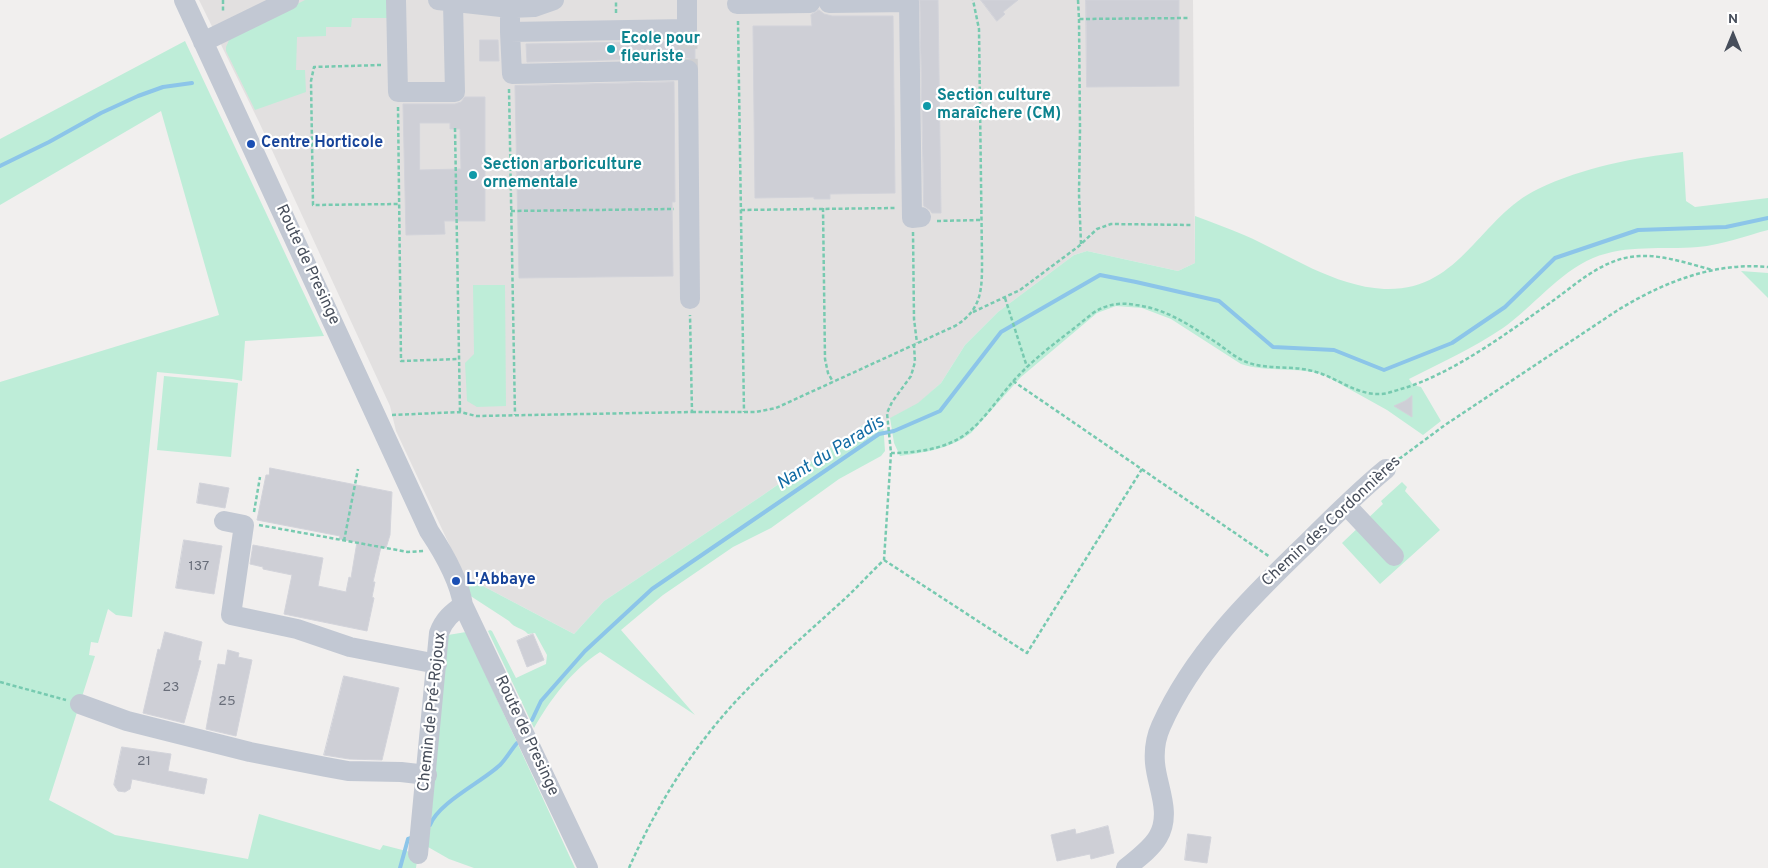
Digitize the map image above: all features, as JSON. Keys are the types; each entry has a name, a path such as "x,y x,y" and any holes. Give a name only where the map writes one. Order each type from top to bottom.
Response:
{"street":[{"name":"Route de Presinge","path":"184,0 429,531 462,593 463,605 588,868"},
{"path":"203,42 289,0"},
{"path":"396,0 398,92 455,92 445,1 510,8 534,6 554,0"},
{"path":"510,32 687,29 687,0"},
{"path":"737,4 909,2 921,216"},
{"path":"510,8 512,74 688,70 690,298"},
{"name":"Chemin des Cordonnières","path":"1126,868 1150,847 1161,830 1163,802 1154,754 1161,725 1183,684 1226,626 1283,566 1386,469"},
{"path":"1346,505 1394,556"},
{"path":"224,522 244,526 231,615 297,629 350,647 437,664"},
{"name":"Chemin de Pré-Rojoux","path":"420,841 439,633 449,616 463,605"},
{"path":"80,704 127,721 250,752 316,766 348,771 401,772 427,775"}],"path":[{"path":"616,0 616,17"},
{"path":"972,0 978,29 981,220 981,288 978,302 972,313"},
{"path":"1078,0 1081,244"},
{"path":"737,4 744,412"},
{"path":"1079,19 1190,18"},
{"path":"397,65 314,67 311,81 311,114 313,205 399,204"},
{"path":"512,74 508,74 515,415"},
{"path":"398,92 401,361 459,360"},
{"path":"455,128 460,412"},
{"path":"741,210 824,208 981,220"},
{"path":"824,208 825,359 828,373 833,382"},
{"path":"511,211 689,209"},
{"path":"628,868 640,843 683,769 728,710 767,670 840,604 884,560 891,453 887,422 888,409 911,376 915,362 914,319 921,216"},
{"path":"376,416 460,412 476,416 764,411 776,408 955,326 972,313 1020,290 1081,244 1097,229 1106,225 1190,225"},
{"path":"891,453 908,453 957,440 977,423 1027,367 1100,308 1114,303 1130,304 1166,312 1249,363 1268,367 1313,371 1362,391 1382,394 1417,384 1482,350 1589,273 1614,261 1638,256 1658,256 1713,270"},
{"name":"Chemin des Cordonnières","path":"1386,469 1445,425 1633,300 1676,280 1713,270 1741,267 1768,268"},
{"path":"690,298 692,412"},
{"path":"1005,298 1027,367"},
{"path":"1013,381 1283,566"},
{"path":"344,541 358,468"},
{"path":"884,560 1027,653 1142,469"},
{"path":"254,514 260,476"},
{"path":"252,524 400,551 415,552"},
{"path":"0,682 80,704"}],"shaded area":[{"path":"199,0 1193,0 1195,263 1178,271 1087,251 1074,255 998,312 965,345 941,383 918,404 883,422 871,419 763,495 604,601 574,634 464,576 396,431 390,406 259,122"}],"green space":[{"path":"305,0 386,0 390,18 352,18 351,27 326,27 326,36 297,37 296,70 305,70 306,92 255,110 226,51 230,38"},
{"path":"185,41 324,336 245,341 242,381 157,372 132,617 116,615 108,609 98,643 91,642 89,655 95,656 49,800 115,835 248,859 259,814 380,850 383,845 418,854 416,868 0,868 0,382 219,315 161,111 0,205 0,139"},
{"path":"1683,152 1686,201 1695,207 1768,198 1768,230 1707,246 1645,248 1619,251 1593,258 1580,264 1557,281 1503,328 1469,349 1409,379 1413,385 1421,387 1441,421 1423,435 1387,410 1324,375 1314,372 1251,367 1241,364 1171,319 1142,308 1116,306 1097,313 1021,377 971,433 955,443 937,449 900,456 894,443 890,418 918,403 941,383 965,345 998,312 1074,255 1087,251 1178,271 1195,263 1195,216 1226,227 1329,276 1347,282 1365,287 1384,289 1410,287 1432,279 1451,266 1518,201 1538,189 1555,181 1609,164"},
{"path":"1741,271 1768,273 1768,298"},
{"path":"473,285 505,285 506,406 477,407 467,401 465,363 474,354"},
{"path":"164,376 238,383 231,457 157,450"},
{"path":"872,419 883,422 885,451 881,456 839,479 771,528 733,547 663,595 621,630 695,715 600,652 562,686 534,728 488,631 492,631 516,678 546,664 547,655 535,633 528,634 469,595 464,576 574,634 604,601 763,495"},
{"path":"1402,482 1407,487 1405,491 1440,530 1380,584 1342,543 1383,504 1381,501"},
{"path":"466,632 575,868 474,868 449,859 428,847 448,635"}],"building":[{"name":"Section culture maraîchere (CM)","path":"920,0 938,0 941,213 932,213 924,206"},
{"path":"981,0 1018,0 1003,12 1005,14 997,21"},
{"path":"1086,0 1179,0 1179,86 1087,87"},
{"path":"819,10 824,14 832,16 893,16 895,193 830,194 830,199 814,199 814,197 755,198 753,26 812,26 811,15"},
{"path":"695,37 695,61 688,58 527,62 526,44 687,41"},
{"path":"480,40 498,40 499,61 480,61"},
{"path":"674,82 675,202 672,202 673,276 519,278 515,86"},
{"path":"465,97 485,97 485,221 444,221 445,234 406,235 403,104 455,104 461,102","holes":["420,123 450,123 450,129 460,129 461,169 420,170"]},
{"path":"1412,396 1412,417 1394,406"},
{"path":"270,468 392,492 390,535 386,548 381,547 373,582 375,582 372,597 374,598 367,631 284,614 292,575 263,569 263,567 250,564 253,545 323,558 318,586 346,592 349,577 351,578 357,542 339,539 340,536 257,520 266,475 269,475"},
{"path":"200,483 229,488 225,508 197,503"},
{"path":"184,540 222,546 214,594 176,588"},
{"path":"165,632 202,642 198,660 201,661 184,723 143,713 158,649 160,650"},
{"path":"533,634 544,660 527,667 517,641"},
{"path":"228,650 239,653 238,657 252,660 236,736 206,729 218,664 225,665"},
{"path":"344,676 399,688 382,760 349,759 324,755"},
{"path":"122,747 171,754 168,771 207,779 204,794 132,779 130,789 125,792 118,791 114,785"},
{"path":"1108,826 1114,853 1091,859 1090,854 1057,861 1051,835 1075,829 1076,834"},
{"path":"1188,834 1211,837 1207,863 1185,860"}],"waterway":[{"path":"0,166 49,142 101,113 138,96 163,87 192,83"},
{"name":"Nant du Paradis","path":"532,720 541,701 585,651 652,589 879,434 894,431 940,411 1001,332 1100,275 1219,301 1273,347 1334,350 1384,370 1452,343 1505,307 1555,258 1638,230 1726,227 1768,218"},
{"name":"Nant du Paradis","path":"430,825 442,808 451,800 500,765 517,743"},
{"name":"Nant du Paradis","path":"400,868 408,839 414,837"}],"tunnel":[{"path":"687,29 688,70"}],"place":[{"name":"Ecole pour fleuriste","path":"611,49"},
{"name":"Section culture maraîchere (CM)","path":"927,106"},
{"name":"Centre Horticole","path":"251,144"},
{"name":"Section arboriculture ornementale","path":"473,175"},
{"name":"L'Abbaye","path":"456,581"}]}
